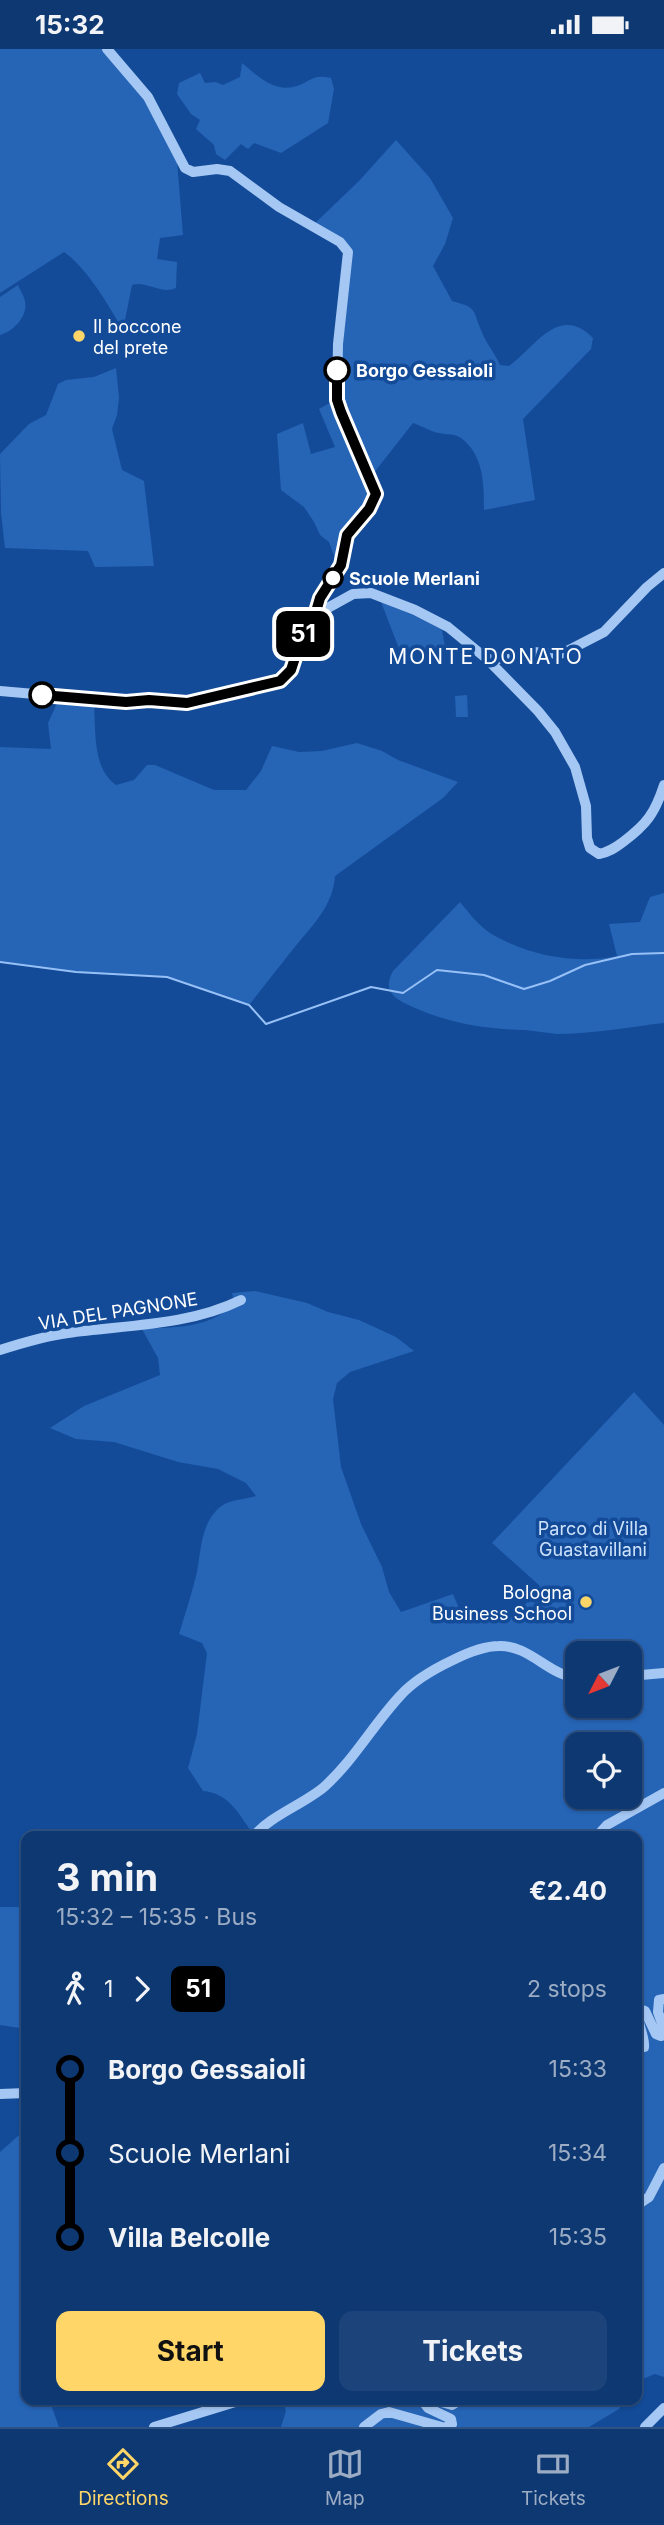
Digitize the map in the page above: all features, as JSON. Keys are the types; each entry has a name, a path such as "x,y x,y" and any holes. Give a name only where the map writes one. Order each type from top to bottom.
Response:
{"street":[{"path":"0,691 126,702 202,701 280,681 291,670 302,636 315,615 320,598 341,565 347,535 369,509 376,494 337,400 338,344 348,252 340,242 279,207 230,171 217,169 192,172 185,168 148,97 107,49"},
{"path":"487,659 510,659 533,652 560,654 573,649 604,632 664,573"},
{"path":"315,615 353,594 371,593 421,613 448,627 470,644 538,711 555,732 575,767 586,806 587,838 590,848 599,854 609,852 644,827 664,785"},
{"name":"VIA DEL PAGNONE","path":"0,1350 66,1333 144,1325 187,1317 222,1309 241,1300"},
{"path":"261,1831 326,1784 363,1743 400,1695 430,1672 449,1662 491,1647 508,1646 536,1657 565,1675"},
{"path":"642,1675 664,1672"},
{"path":"602,1831 607,1825 664,1793"},
{"path":"664,1999 659,2000 658,2012 664,2029"},
{"path":"642,2010 656,2033 661,2036 664,2034"},
{"path":"0,2094 21,2093"},
{"path":"642,2202 649,2197 664,2168"},
{"path":"154,2427 226,2405"},
{"path":"364,2427 381,2414 389,2412 444,2427 452,2424 451,2419 426,2405"},
{"path":"645,2427 664,2409"}],"green space":[{"path":"0,49 104,49 144,95 177,161 183,235 160,238 157,259 177,262 176,288 165,290 143,284 132,285 123,330 89,278 64,252 0,293"},
{"path":"242,63 265,81 279,87 293,87 319,77 331,78 334,89 328,123 281,153 254,143 248,149 241,144 225,160 216,154 214,145 196,129 200,120 191,114 177,94 179,83 200,73 205,83 216,82 223,85 240,77"},
{"path":"396,140 430,178 453,218 445,244 433,266 452,301 473,310 500,365 509,366 558,326 581,328 593,338 591,349 523,419 535,500 484,510 481,471 469,445 458,436 436,432 413,423 373,474 340,404 345,251 312,226 359,181"},
{"path":"18,285 25,301 24,313 14,327 0,335 0,297"},
{"path":"116,368 119,398 112,429 122,470 144,481 154,566 95,567 88,551 5,548 1,513 0,454 29,424 46,415 58,384 66,380 94,377"},
{"path":"337,399 376,494 354,525 337,564 329,542 320,535 304,507 281,490 277,434 303,423 311,454 335,447 319,409"},
{"path":"381,602 421,618 442,630 444,653 438,658 422,647 400,651"},
{"path":"467,695 468,717 456,717 455,696"},
{"path":"58,701 94,705 99,759 108,778 116,785 134,780 147,765 155,765 214,790 246,790 261,771 272,746 299,752 322,751 357,743 458,782 443,798 335,876 330,897 321,915 249,1005 167,977 76,972 0,962 0,747 51,749 48,723"},
{"path":"664,893 664,1023 597,1032 557,1034 483,1027 429,1013 402,1002 390,990 393,971 460,902 474,919 504,941 552,956 585,959 617,956 609,924 640,922 650,897"},
{"name":"Parco di Villa Guastavillani","path":"255,1291 307,1303 359,1320 396,1337 414,1351 350,1372 337,1383 333,1399 341,1467 361,1524 382,1567 389,1592 401,1612 453,1594 461,1613 506,1618 517,1615 540,1586 492,1543 634,1392 664,1425 664,2377 655,2374 642,2379 642,1831 251,1831 233,1806 220,1796 203,1791 188,1768 197,1734 207,1653 202,1643 179,1634 197,1572 205,1529 214,1513 224,1504 256,1496 246,1483 218,1469 178,1462 114,1442 76,1439 50,1428 84,1406 160,1375 158,1358 142,1329 192,1325 226,1311 234,1302 232,1293"},
{"path":"0,1907 21,1907 21,2028 0,2025"},
{"path":"21,2133 21,2405 51,2405 59,2427 0,2427 0,2152"},
{"path":"284,2405 621,2405 589,2427 281,2427 286,2411"}],"waterway":[{"path":"0,962 76,972 167,977 249,1005 266,1024 371,987 403,993 437,970 484,975 524,989 585,965 632,954 664,953"}],"bus line":[{"name":"51","path":"42,695 126,702 149,700 187,703 280,681 286,676 291,670 302,636 315,615 316,606 341,565 347,535 369,509 376,494 337,400 337,370"}],"place":[{"name":"Il boccone del prete","path":"79,336"},
{"name":"Borgo Gessaioli","path":"337,370"},
{"name":"Scuole Merlani","path":"333,578"},
{"name":"Bologna Business School","path":"586,1602"}],"district":[{"name":"MONTE DONATO","path":"486,656"}]}
